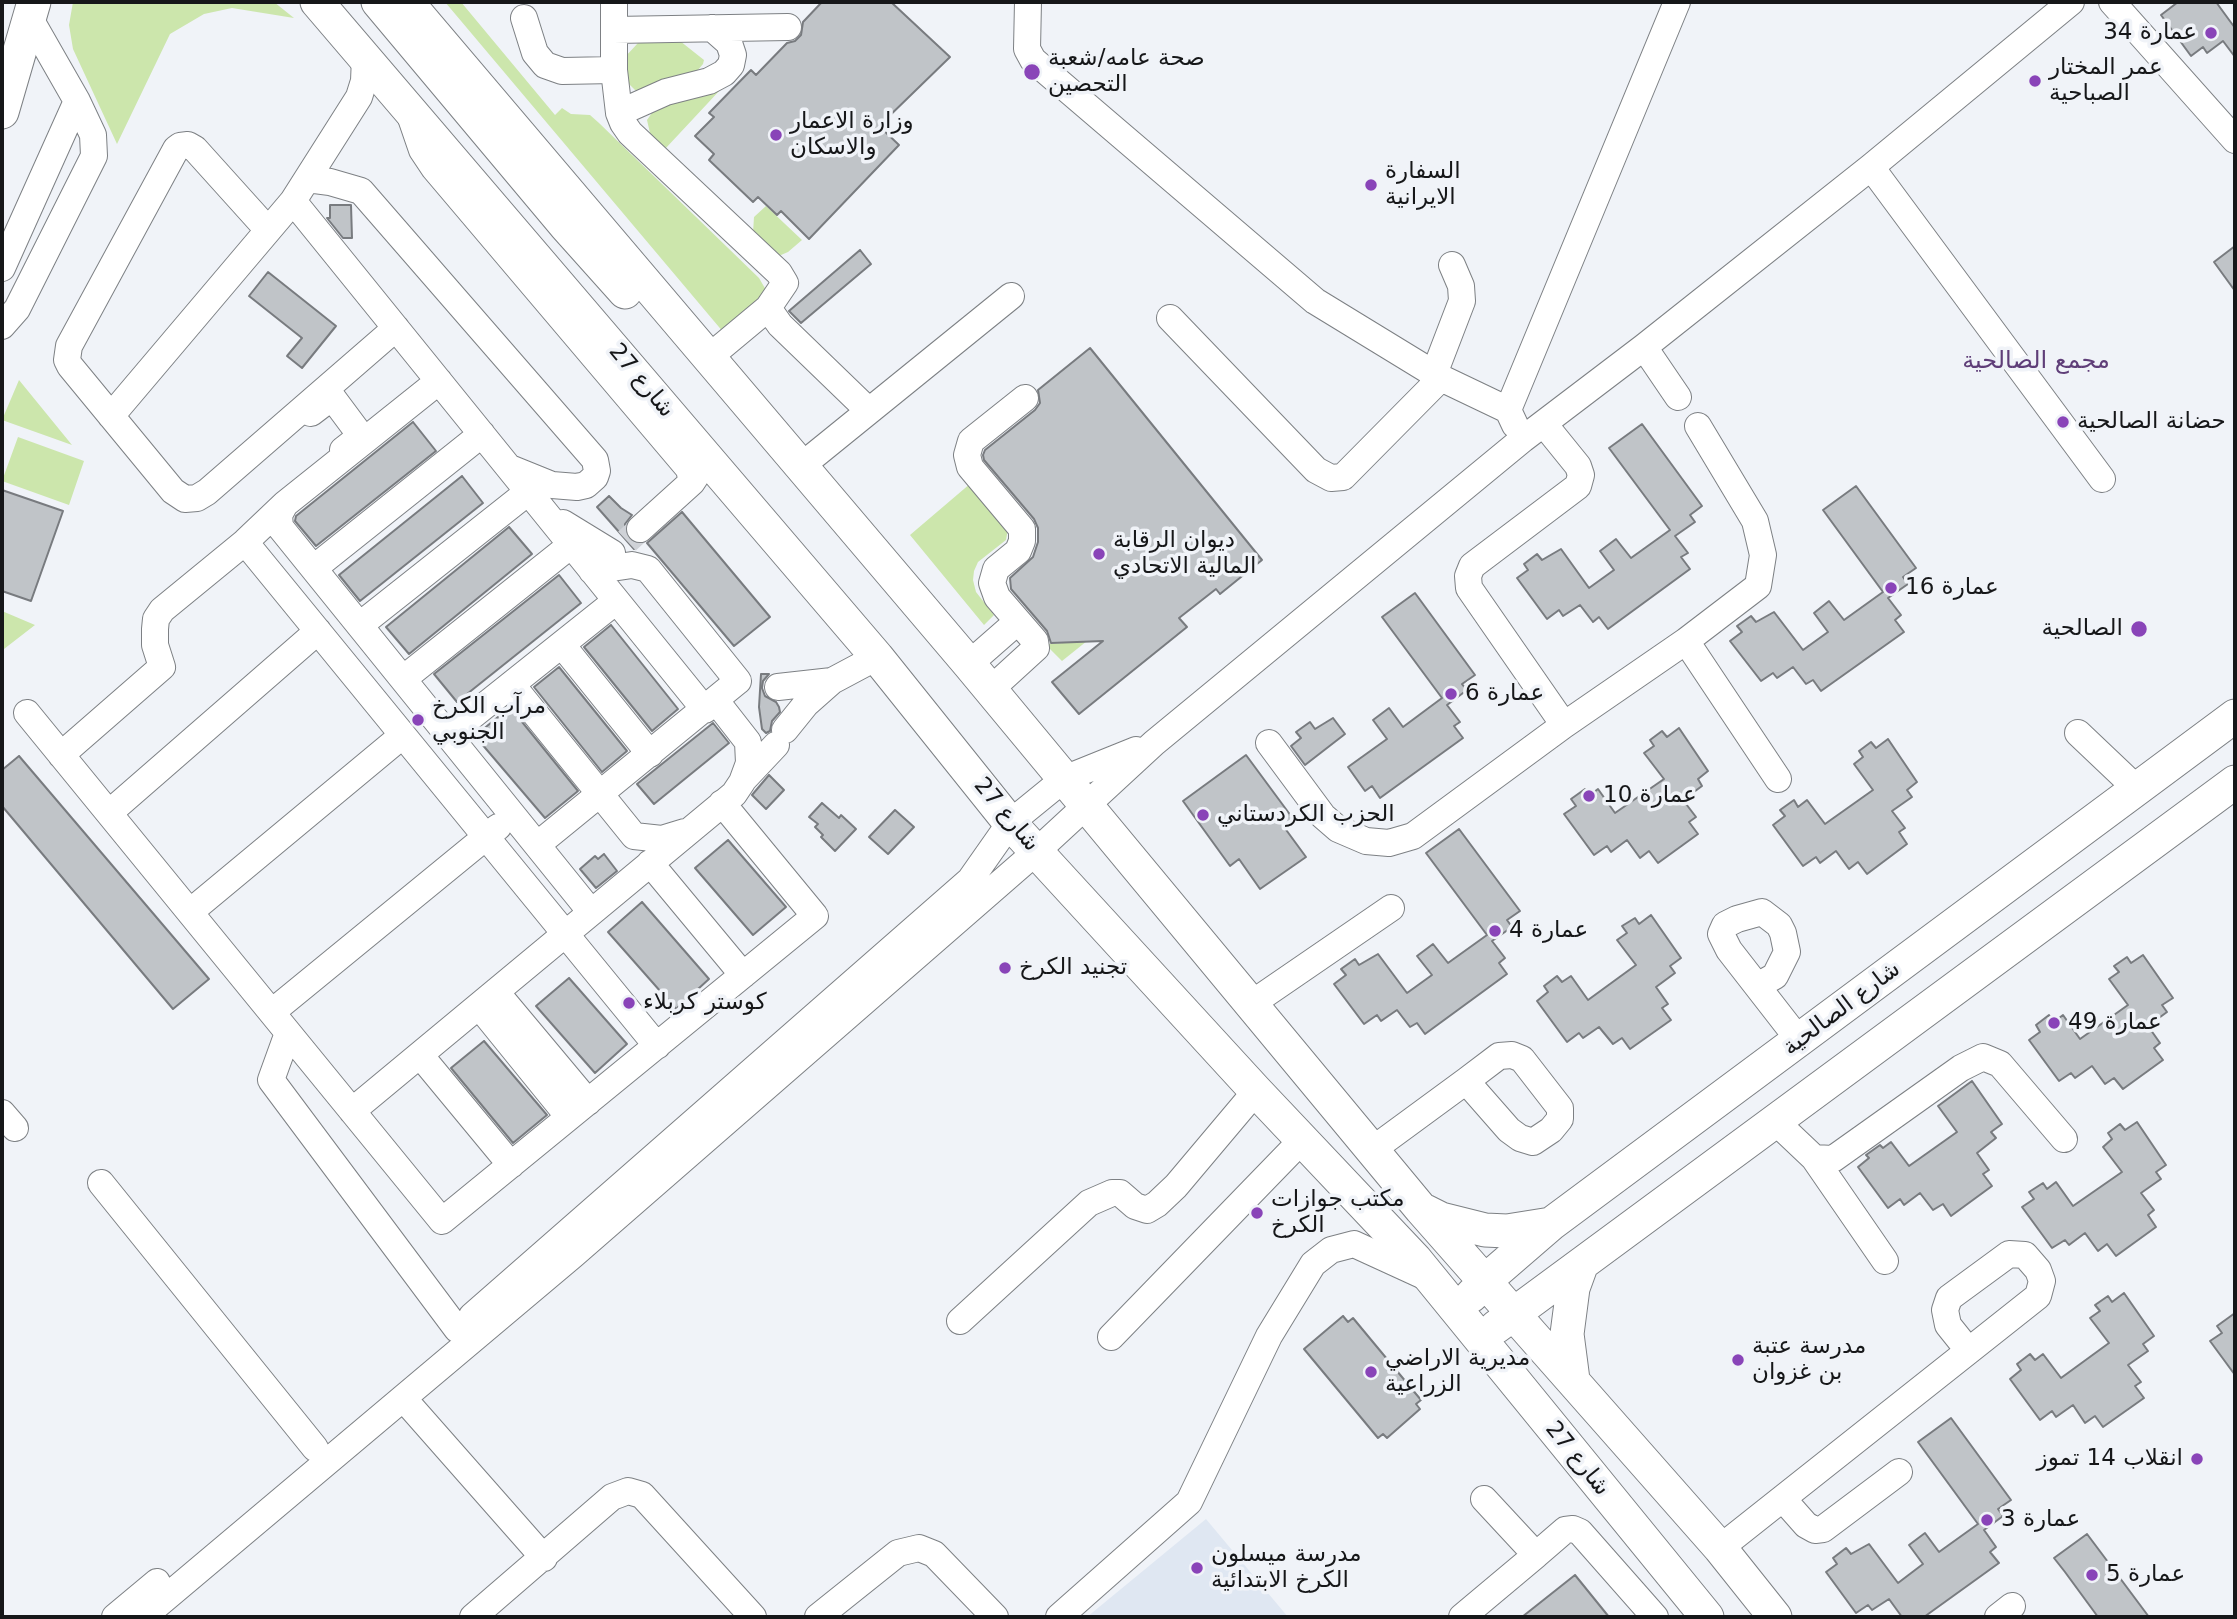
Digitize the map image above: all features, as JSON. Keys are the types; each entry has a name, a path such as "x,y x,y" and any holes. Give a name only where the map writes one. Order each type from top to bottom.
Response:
{"main road":[{"name":"شارع 27","path":"317,2 877,657 1010,823 1256,1091 1415,1259 1707,1617"},
{"path":"378,2 615,283 657,319 702,350"},
{"name":"شارع 27","path":"407,2 969,664 1421,1209 1720,1548 1775,1617"},
{"path":"2,111 22,24"},
{"name":"شارع الصالحية","path":"1458,1313 1485,1281 1551,1224 2235,716"},
{"path":"1480,1339 2235,782"},
{"path":"2023,873 2055,914"},
{"path":"1421,1209 1441,1219 1485,1230 1518,1230 1551,1224"},
{"path":"1573,1380 1567,1334 1571,1300 1581,1266"}],"street":[{"path":"614,2 614,70 619,113 630,132 779,273 785,283 768,308 702,350"},
{"path":"1028,2 1027,49 1033,60 1315,301 1437,376 1508,411 1578,466 1581,475 1578,486 1472,566 1468,576 1469,588 1564,725"},
{"path":"1508,411 1677,2"},
{"path":"2112,2 2235,140"},
{"path":"143,1617 573,1255 1037,852 1154,743 1533,431 1644,347 1871,167 2060,4"},
{"path":"524,18 535,53 545,65 562,71 614,70"},
{"path":"2,326 17,309 94,156 93,135 77,101 22,24"},
{"path":"614,30 788,27"},
{"path":"619,113 666,92 709,81 724,73 731,65 733,55 729,43 712,28"},
{"path":"111,416 300,190 359,97 364,80 365,57"},
{"path":"2,268 77,101"},
{"path":"409,109 417,139 433,168 689,469 692,482"},
{"path":"268,230 195,149 184,145 176,149 68,350 67,360 70,366 173,491 185,499 197,498 225,476 417,364"},
{"path":"1871,167 2102,479"},
{"path":"300,190 330,182 361,191 595,460 597,471 595,477 586,485 577,487 552,485 508,467"},
{"path":"300,190 417,364 482,434 673,671 748,742 749,763 742,782"},
{"path":"1170,318 1316,470 1331,478 1343,477 1437,376 1462,301 1461,286 1452,265"},
{"path":"800,467 1011,296"},
{"path":"768,308 780,325 869,411"},
{"path":"1644,347 1678,397"},
{"path":"61,755 162,667 155,645 156,619 162,610 276,513 417,364"},
{"path":"225,476 240,468 332,397 361,436 270,507 279,515 280,527 591,912"},
{"path":"990,690 1036,648 1035,641 997,597 992,583 996,569 1018,551 1023,541 1022,529 970,467 967,455 971,441 1025,398"},
{"path":"1269,743 1322,816 1338,829 1366,841 1389,843 1413,836 1564,725 1686,641 1758,586 1763,555 1755,521 1698,426"},
{"path":"314,568 482,434"},
{"path":"592,571 692,482 696,470 690,438"},
{"path":"535,500 578,534 626,541"},
{"path":"360,625 535,500"},
{"path":"245,542 657,1046"},
{"path":"403,679 571,545"},
{"path":"592,571 632,565 648,569 759,685"},
{"path":"449,735 617,601"},
{"path":"969,664 1017,622"},
{"path":"109,813 318,631"},
{"path":"1686,641 1778,779"},
{"path":"562,645 650,754"},
{"path":"352,1111 734,794 806,704 832,681 877,657"},
{"path":"673,671 704,682 727,684 832,681"},
{"path":"512,685 634,836 662,839 691,829"},
{"path":"537,845 711,706 759,685"},
{"path":"27,713 442,1221 815,916 722,803"},
{"path":"2078,733 2137,789"},
{"path":"190,912 403,735"},
{"path":"115,1617 457,1329 970,880 1010,823 1064,779 1154,743"},
{"path":"457,1329 271,1080 280,1022 512,814"},
{"path":"650,863 743,975"},
{"path":"1251,1004 1391,908"},
{"path":"1757,986 1799,1040"},
{"path":"487,999 579,1109"},
{"path":"420,1055 510,1165"},
{"path":"1814,1158 1833,1159 1961,1068 1983,1058 2000,1064 2064,1139"},
{"path":"1372,1150 1466,1081"},
{"path":"960,1321 1089,1203 1112,1193 1120,1193 1135,1206 1147,1210 1157,1204 1176,1186 1256,1091"},
{"path":"1776,1122 1814,1158 1885,1261"},
{"path":"1111,1337 1302,1140"},
{"path":"101,1183 315,1448"},
{"path":"1059,1617 1189,1502 1269,1336 1313,1264 1331,1251 1354,1244 1432,1280"},
{"path":"1720,1548 1968,1350"},
{"path":"403,1398 544,1558"},
{"path":"1783,1499 1806,1525 1815,1530 1823,1529 1899,1472"},
{"path":"473,1617 612,1497 628,1491 642,1495 753,1617"},
{"path":"1484,1499 1536,1555"},
{"path":"1462,1617 1565,1530 1573,1529 1580,1532 1655,1617"},
{"path":"818,1617 898,1553 919,1548 934,1554 995,1617"}],"shaded area":[{"name":"مدرسة ميسلون الكرخ الابتدائية","path":"1206,1519 1288,1617 1087,1617"}],"green space":[{"path":"73,2 274,2 294,18 232,8 204,14 170,34 117,144 73,49 69,25"},
{"path":"445,2 461,2 555,115 562,108 571,114 590,115 599,123 759,278 766,290 766,298 724,333"},
{"path":"680,41 704,60 703,64 692,77 636,91 628,83 625,57 638,43"},
{"path":"721,89 665,149 650,133 647,120 656,107"},
{"path":"766,206 802,240 781,255 773,254 753,233 754,217"},
{"path":"19,380 72,445 2,420"},
{"path":"18,437 84,461 69,505 2,481"},
{"path":"971,483 1008,529 1006,540 978,562 974,571 976,592 994,615 984,625 910,535"},
{"path":"2,611 35,625 4,649 2,646"},
{"path":"1079,636 1092,637 1062,661 1048,644 1063,643"}],"building":[{"path":"822,2 891,2 950,57 879,126 899,145 809,239 781,211 777,215 758,197 753,202 709,160 714,154 695,136 714,117 709,113 751,70 756,75 787,43 795,41 801,35 803,22"},
{"name":"عمارة 34","path":"2178,2 2216,2 2235,28 2235,57 2223,41 2207,53 2203,47 2191,56 2161,15"},
{"path":"330,205 351,205 352,238 343,238 327,218 330,218"},
{"path":"2235,246 2235,291 2214,262"},
{"path":"860,250 871,264 801,323 789,311"},
{"path":"268,272 336,326 302,368 287,356 302,338 249,296"},
{"path":"1090,348 1262,560 1220,594 1216,589 1179,618 1187,627 1079,714 1052,682 1103,641 1051,643 1047,631 1011,589 1010,578 1033,557 1038,542 1038,528 1034,519 984,460 983,455 985,450 1035,410 1040,403 1038,390"},
{"path":"413,422 436,451 316,546 295,521 296,516"},
{"path":"1642,424 1702,506 1690,515 1695,522 1675,536 1688,553 1681,557 1690,569 1608,629 1599,617 1593,622 1580,605 1563,616 1559,610 1547,619 1517,578 1528,570 1524,564 1537,554 1542,560 1561,549 1589,588 1614,570 1600,551 1616,539 1631,558 1670,530 1609,448"},
{"path":"462,476 483,503 360,601 339,575"},
{"name":"عمارة 16","path":"1856,486 1916,568 1903,577 1908,584 1888,598 1901,615 1895,620 1904,632 1821,691 1813,680 1806,684 1793,667 1777,678 1773,673 1761,681 1730,641 1742,632 1737,626 1751,616 1756,622 1774,612 1803,650 1828,632 1814,613 1829,601 1844,620 1883,592 1823,510"},
{"path":"2,490 63,511 31,601 2,591"},
{"path":"609,496 632,515 625,524 625,532 629,540 640,544 634,549 597,507"},
{"path":"682,512 770,617 734,646 647,543"},
{"path":"509,527 532,554 409,654 386,627"},
{"path":"559,575 581,603 457,702 434,674"},
{"name":"عمارة 6","path":"1415,593 1475,675 1462,684 1467,690 1447,705 1460,722 1454,726 1463,738 1380,798 1372,786 1365,791 1348,767 1387,739 1373,720 1389,708 1403,727 1442,698 1382,617"},
{"path":"611,625 678,709 652,731 584,647"},
{"path":"559,667 627,751 602,772 534,687"},
{"path":"761,674 769,674 763,681 762,688 765,696 776,702 780,712 772,721 770,731 766,733 762,729 759,707"},
{"path":"510,707 578,791 545,818 475,736"},
{"path":"1333,718 1345,734 1305,765 1291,746 1301,738 1296,732 1310,722 1315,729"},
{"path":"713,723 729,743 654,804 637,784"},
{"name":"عمارة 10","path":"1679,728 1708,771 1698,779 1702,786 1683,800 1696,817 1689,822 1698,834 1658,863 1649,851 1640,858 1627,840 1611,852 1607,846 1594,855 1564,814 1576,806 1571,799 1585,789 1589,796 1598,789 1615,813 1664,779 1644,753 1654,746 1650,740 1662,731 1667,737"},
{"path":"1888,739 1917,782 1907,790 1912,797 1892,811 1905,828 1899,832 1907,844 1867,874 1858,862 1849,869 1836,851 1820,863 1816,857 1803,866 1773,825 1785,816 1780,810 1794,800 1798,807 1807,800 1825,824 1873,790 1854,764 1863,757 1859,751 1871,742 1876,748"},
{"path":"1246,755 1294,820 1284,827 1306,857 1260,889 1239,859 1230,866 1183,801"},
{"path":"19,756 209,979 173,1009 2,806 2,770"},
{"path":"769,775 784,790 766,809 752,795"},
{"path":"822,803 856,829 835,851 821,837 823,835 815,827 818,824 809,817"},
{"path":"895,810 914,827 888,854 869,837"},
{"name":"عمارة 4","path":"1459,829 1520,911 1507,920 1512,927 1492,941 1505,958 1499,963 1507,974 1425,1034 1417,1023 1410,1027 1397,1010 1381,1021 1377,1015 1364,1024 1334,984 1346,975 1341,969 1355,959 1359,965 1378,954 1407,993 1432,975 1417,956 1433,944 1448,963 1487,935 1426,853"},
{"path":"728,840 786,907 753,935 695,868"},
{"path":"604,854 617,871 596,888 580,869 595,856 598,859"},
{"path":"642,902 709,979 676,1009 608,932"},
{"path":"1651,915 1681,958 1670,966 1675,973 1656,987 1668,1004 1662,1008 1671,1020 1630,1049 1622,1038 1613,1044 1599,1027 1583,1038 1579,1033 1567,1042 1537,1001 1548,992 1544,986 1557,976 1562,982 1571,976 1588,1000 1636,965 1617,940 1627,933 1622,926 1635,918 1639,924"},
{"name":"عمارة 49","path":"2143,955 2173,998 2162,1005 2167,1012 2148,1026 2160,1043 2154,1048 2163,1060 2123,1089 2114,1078 2105,1084 2092,1066 2075,1078 2071,1073 2059,1081 2029,1040 2040,1032 2036,1025 2049,1015 2054,1022 2063,1015 2080,1039 2128,1005 2109,979 2119,972 2114,966 2127,957 2131,963"},
{"path":"569,978 627,1044 595,1073 536,1006"},
{"path":"484,1041 547,1115 513,1143 451,1068"},
{"path":"1972,1081 2002,1124 1991,1132 1996,1138 1977,1153 1989,1170 1983,1174 1992,1186 1951,1216 1943,1204 1933,1210 1920,1193 1904,1205 1900,1199 1888,1208 1858,1167 1869,1158 1866,1155 1880,1145 1883,1148 1891,1142 1909,1166 1957,1132 1938,1106"},
{"path":"2137,1122 2166,1165 2156,1172 2161,1179 2141,1193 2154,1210 2148,1215 2156,1227 2116,1256 2107,1244 2098,1251 2085,1233 2069,1245 2065,1240 2052,1248 2022,1207 2034,1199 2029,1192 2043,1183 2047,1189 2056,1182 2073,1206 2122,1172 2103,1147 2112,1139 2108,1133 2120,1124 2125,1130"},
{"path":"2124,1293 2154,1336 2143,1344 2148,1351 2128,1365 2141,1382 2135,1386 2144,1398 2103,1427 2095,1416 2085,1423 2073,1405 2056,1417 2052,1411 2040,1420 2010,1379 2021,1370 2017,1364 2030,1354 2035,1360 2043,1354 2061,1378 2109,1343 2090,1318 2100,1311 2095,1305 2108,1296 2112,1302"},
{"path":"2235,1313 2235,1375 2210,1341 2222,1333 2217,1326"},
{"path":"1343,1316 1348,1322 1353,1318 1421,1400 1416,1404 1420,1409 1387,1438 1383,1434 1378,1438 1304,1349"},
{"name":"عمارة 3","path":"1951,1418 2011,1500 1998,1509 2003,1516 1984,1530 1996,1547 1990,1552 1999,1563 1924,1617 1902,1617 1889,1599 1872,1610 1868,1605 1856,1613 1826,1572 1837,1564 1833,1558 1846,1548 1851,1554 1869,1544 1898,1583 1923,1564 1909,1545 1925,1533 1939,1552 1978,1524 1918,1442"},
{"name":"عمارة 5","path":"2087,1534 2149,1617 2098,1617 2054,1558"},
{"path":"1575,1575 1609,1617 1522,1617"}],"tunnel":[{"path":"627,541 640,529"}],"place":[{"name":"عمارة 34","path":"2211,33"},
{"name":"صحة عامه/شعبة التحصين","path":"1032,72"},
{"name":"عمر المختار الصباحية","path":"2035,81"},
{"name":"وزارة الاعمار والاسكان","path":"776,135"},
{"name":"السفارة الايرانية","path":"1371,185"},
{"name":"حضانة الصالحية","path":"2063,422"},
{"name":"ديوان الرقابة المالية الاتحادي","path":"1099,554"},
{"name":"عمارة 16","path":"1891,588"},
{"name":"الصالحية","path":"2139,629"},
{"name":"عمارة 6","path":"1451,694"},
{"name":"مرآب الكرخ الجنوبي","path":"418,720"},
{"name":"عمارة 10","path":"1589,796"},
{"name":"الحزب الكردستاني","path":"1203,815"},
{"name":"عمارة 4","path":"1495,931"},
{"name":"تجنيد الكرخ","path":"1005,968"},
{"name":"كوستر كربلاء","path":"629,1003"},
{"name":"عمارة 49","path":"2054,1023"},
{"name":"مكتب جوازات الكرخ","path":"1257,1213"},
{"name":"مدرسة عتبة بن غزوان","path":"1738,1360"},
{"name":"مديرية الاراضي الزراعية","path":"1371,1372"},
{"name":"انقلاب 14 تموز","path":"2197,1459"},
{"name":"عمارة 3","path":"1987,1520"},
{"name":"مدرسة ميسلون الكرخ الابتدائية","path":"1197,1568"},
{"name":"عمارة 5","path":"2092,1575"}],"district":[{"name":"مجمع الصالحية","path":"2036,362"}]}
